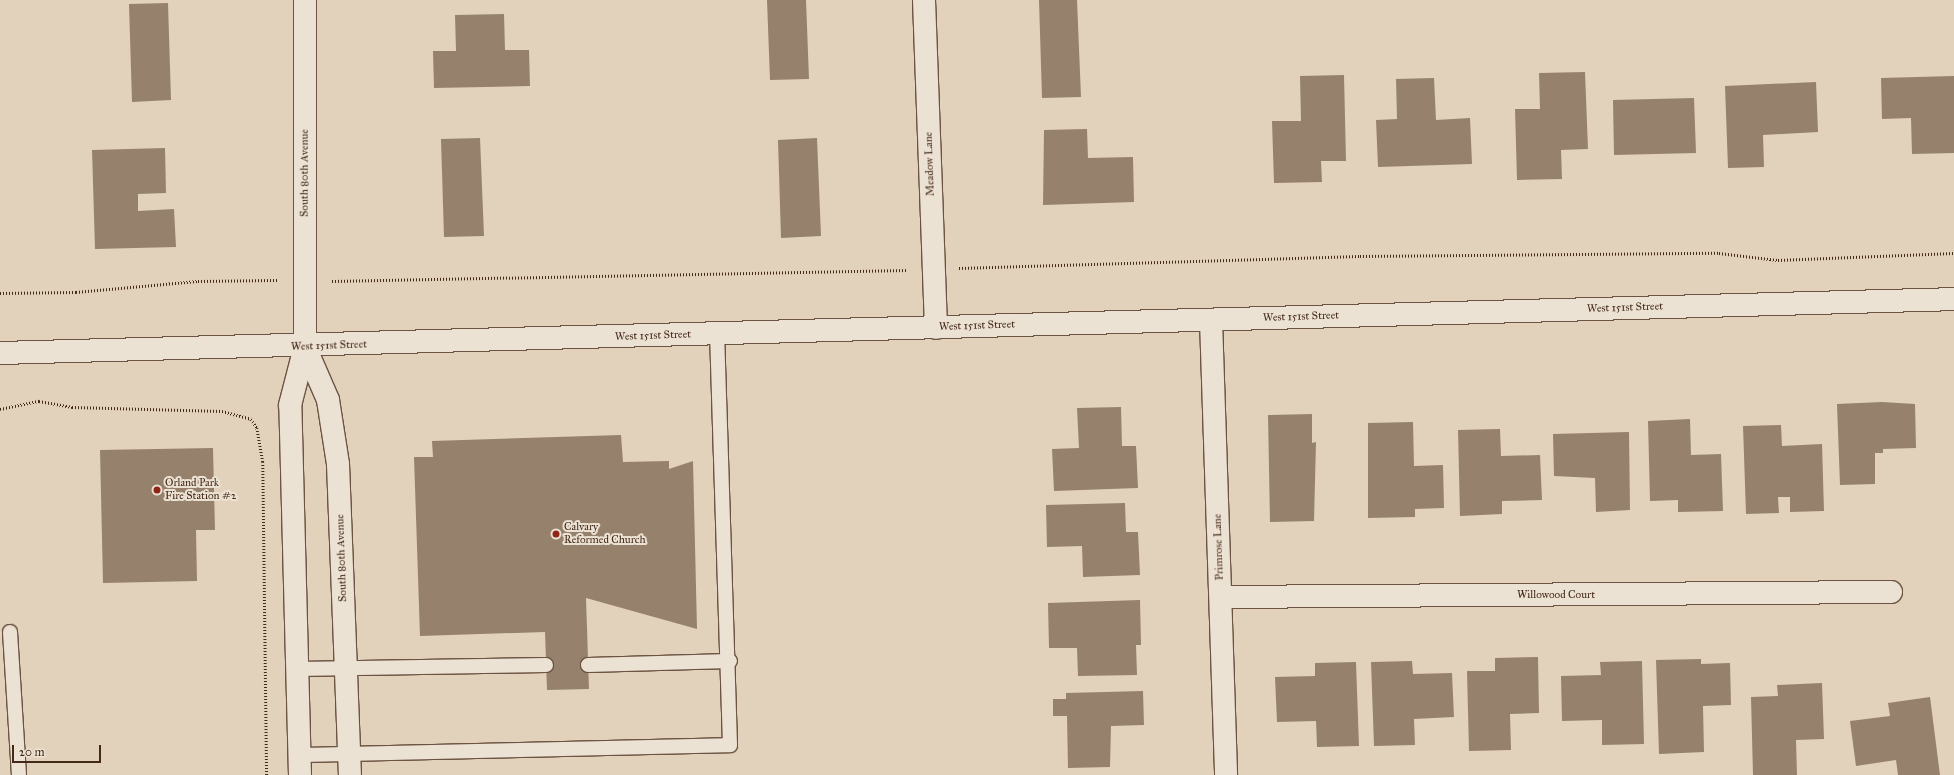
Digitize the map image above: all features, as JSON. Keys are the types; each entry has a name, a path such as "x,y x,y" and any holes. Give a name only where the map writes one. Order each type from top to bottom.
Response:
{"street":[{"name":"South 80th Avenue","path":"300,765 290,405 305,347 305,0"},
{"name":"Meadow Lane","path":"924,0 936,328"},
{"name":"West 151st Street","path":"0,353 305,347 1954,299"},
{"name":"Primrose Lane","path":"1211,320 1226,775"},
{"name":"South 80th Avenue","path":"305,347 328,400 338,464 350,765"},
{"name":"Willowood Court","path":"1221,597 1891,592"}],"lane":[{"path":"300,765 350,765 730,745 730,661 717,334"},
{"path":"10,632 18,775"},
{"path":"588,664 730,661"},
{"path":"297,669 546,665"}],"path":[{"path":"352,282 934,269 1360,256 1719,254 1778,260 1954,253"},
{"path":"0,293 255,280"},
{"path":"0,409 39,401 72,407 222,411 251,419 257,428 263,462 267,775"}],"building":[{"path":"767,0 806,0 809,79 770,80"},
{"path":"1039,0 1077,0 1081,97 1042,98"},
{"path":"168,3 171,100 132,102 129,4"},
{"path":"504,14 505,50 529,50 530,86 434,88 433,51 456,51 455,15"},
{"path":"1585,72 1588,149 1561,150 1562,179 1517,180 1515,109 1540,109 1539,73"},
{"path":"1344,75 1346,161 1321,161 1322,182 1274,183 1272,121 1301,121 1300,76"},
{"path":"1954,76 1954,153 1912,154 1911,118 1882,119 1881,78"},
{"path":"1434,78 1436,120 1470,118 1472,164 1378,167 1376,120 1397,119 1396,79"},
{"path":"1816,82 1818,132 1763,135 1764,167 1728,168 1725,86"},
{"path":"1694,98 1696,153 1614,155 1613,100"},
{"path":"1087,129 1088,158 1133,157 1134,202 1043,205 1044,130"},
{"path":"480,138 484,236 444,237 441,139"},
{"path":"817,138 821,236 781,238 778,140"},
{"path":"165,148 166,193 138,194 138,211 174,209 176,247 95,249 92,150"},
{"path":"1882,402 1915,404 1916,448 1883,449 1883,453 1875,453 1875,484 1840,485 1837,404"},
{"path":"1121,407 1122,446 1136,446 1138,488 1054,491 1052,449 1079,448 1077,408"},
{"path":"1312,414 1312,443 1316,442 1314,521 1270,522 1268,415"},
{"path":"1690,419 1691,455 1721,454 1723,511 1678,512 1678,500 1650,501 1648,421"},
{"path":"1413,422 1414,466 1443,465 1444,508 1415,509 1415,517 1368,518 1368,423"},
{"path":"1781,425 1782,446 1822,444 1824,511 1790,512 1790,497 1778,497 1779,513 1746,514 1743,426"},
{"path":"1500,429 1501,456 1540,455 1542,500 1502,501 1502,514 1460,516 1458,430"},
{"path":"1629,432 1630,510 1596,512 1595,478 1554,476 1553,434"},
{"name":"Calvary Reformed Church","path":"621,435 623,462 669,461 669,469 693,461 697,629 586,598 589,689 547,690 545,632 420,636 414,457 433,457 432,441"},
{"name":"Orland Park Fire Station #2","path":"213,448 215,530 196,530 197,581 103,583 100,450"},
{"path":"1125,503 1126,532 1138,532 1140,575 1083,577 1082,546 1047,547 1046,505"},
{"path":"1140,600 1141,645 1136,645 1137,675 1078,676 1077,648 1049,648 1048,603"},
{"path":"1538,657 1539,713 1510,714 1511,750 1469,751 1467,671 1495,671 1495,658"},
{"path":"1701,659 1701,664 1730,663 1731,705 1703,706 1704,752 1659,754 1656,660"},
{"path":"1412,661 1413,674 1452,673 1454,717 1414,719 1415,745 1374,746 1371,662"},
{"path":"1642,661 1644,744 1602,745 1602,720 1562,721 1561,676 1601,675 1600,662"},
{"path":"1356,662 1359,746 1317,747 1316,721 1277,722 1275,677 1315,676 1315,663"},
{"path":"1822,683 1824,739 1796,740 1797,775 1753,775 1751,697 1778,696 1777,685"},
{"path":"1143,691 1144,725 1111,726 1110,767 1068,768 1067,716 1053,716 1053,699 1066,699 1066,693"},
{"path":"1930,697 1940,775 1898,775 1896,760 1856,766 1850,721 1890,716 1888,703"}],"place":[{"name":"Orland Park Fire Station #2","path":"157,490"},
{"name":"Calvary Reformed Church","path":"556,534"}]}
